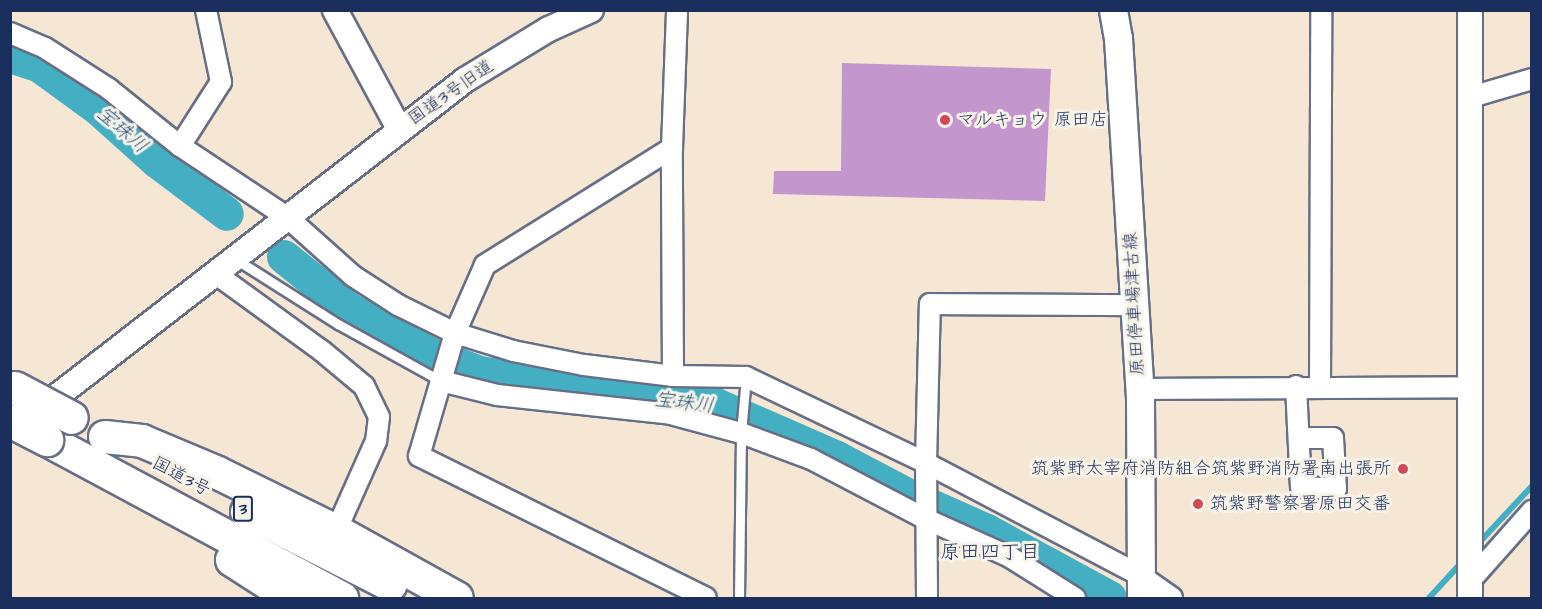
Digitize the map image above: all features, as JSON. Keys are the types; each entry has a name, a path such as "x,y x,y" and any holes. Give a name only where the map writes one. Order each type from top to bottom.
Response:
{"highway":[{"name":"国道3号","path":"13,387 416,598"},
{"name":"国道3号","path":"10,421 342,598"},
{"path":"105,437 142,441 218,473 336,531 457,598"},
{"path":"149,497 252,575 291,598"}],"main road":[{"name":"原田停車場津古線","path":"1113,10 1118,38 1136,305 1141,587"}],"street":[{"path":"180,146 221,82 206,10"},
{"name":"国道3号旧道","path":"335,10 400,130 465,80 549,29 591,10"},
{"path":"673,375 672,148 677,10"},
{"path":"1320,386 1321,10"},
{"path":"1470,10 1470,590"},
{"path":"10,33 45,48 109,89 180,146 287,217 353,276 398,305 455,333 513,351 584,365 673,375 746,377 926,463 1141,587 1172,598"},
{"path":"1471,97 1532,80"},
{"path":"10,432 236,260 287,217 400,130"},
{"path":"672,148 485,265 455,333 418,456 706,598"},
{"path":"216,274 321,351 364,386 379,417 376,441 336,531"},
{"path":"927,598 926,463 930,304 1136,305"},
{"path":"441,381 497,395 671,414 741,433 811,459 926,519 1010,557 1075,598"},
{"path":"1296,386 1300,438"},
{"path":"1139,389 1296,386 1470,387"},
{"path":"1470,590 1532,511"}],"lane":[{"path":"236,260 338,324 441,381"},
{"path":"739,598 741,433 746,377"}],"building":[{"name":"マルキョウ 原田店","path":"842,63 1051,69 1045,201 773,194 774,171 841,171"}],"waterway":[{"name":"宝珠川","path":"10,56 40,66 99,109 158,162 227,214"},
{"name":"宝珠川","path":"284,257 350,310 432,355 480,373 655,400 714,404 837,458 913,498 987,531 1110,598"},
{"path":"1477,545 1532,486"},
{"path":"1429,598 1462,562"}],"place":[{"name":"マルキョウ 原田店","path":"945,120"},
{"name":"筑紫野太宰府消防組合筑紫野消防署南出張所","path":"1403,469"},
{"name":"筑紫野警察署原田交番","path":"1198,504"}],"district":[{"name":"原田四丁目","path":"990,552"}]}
